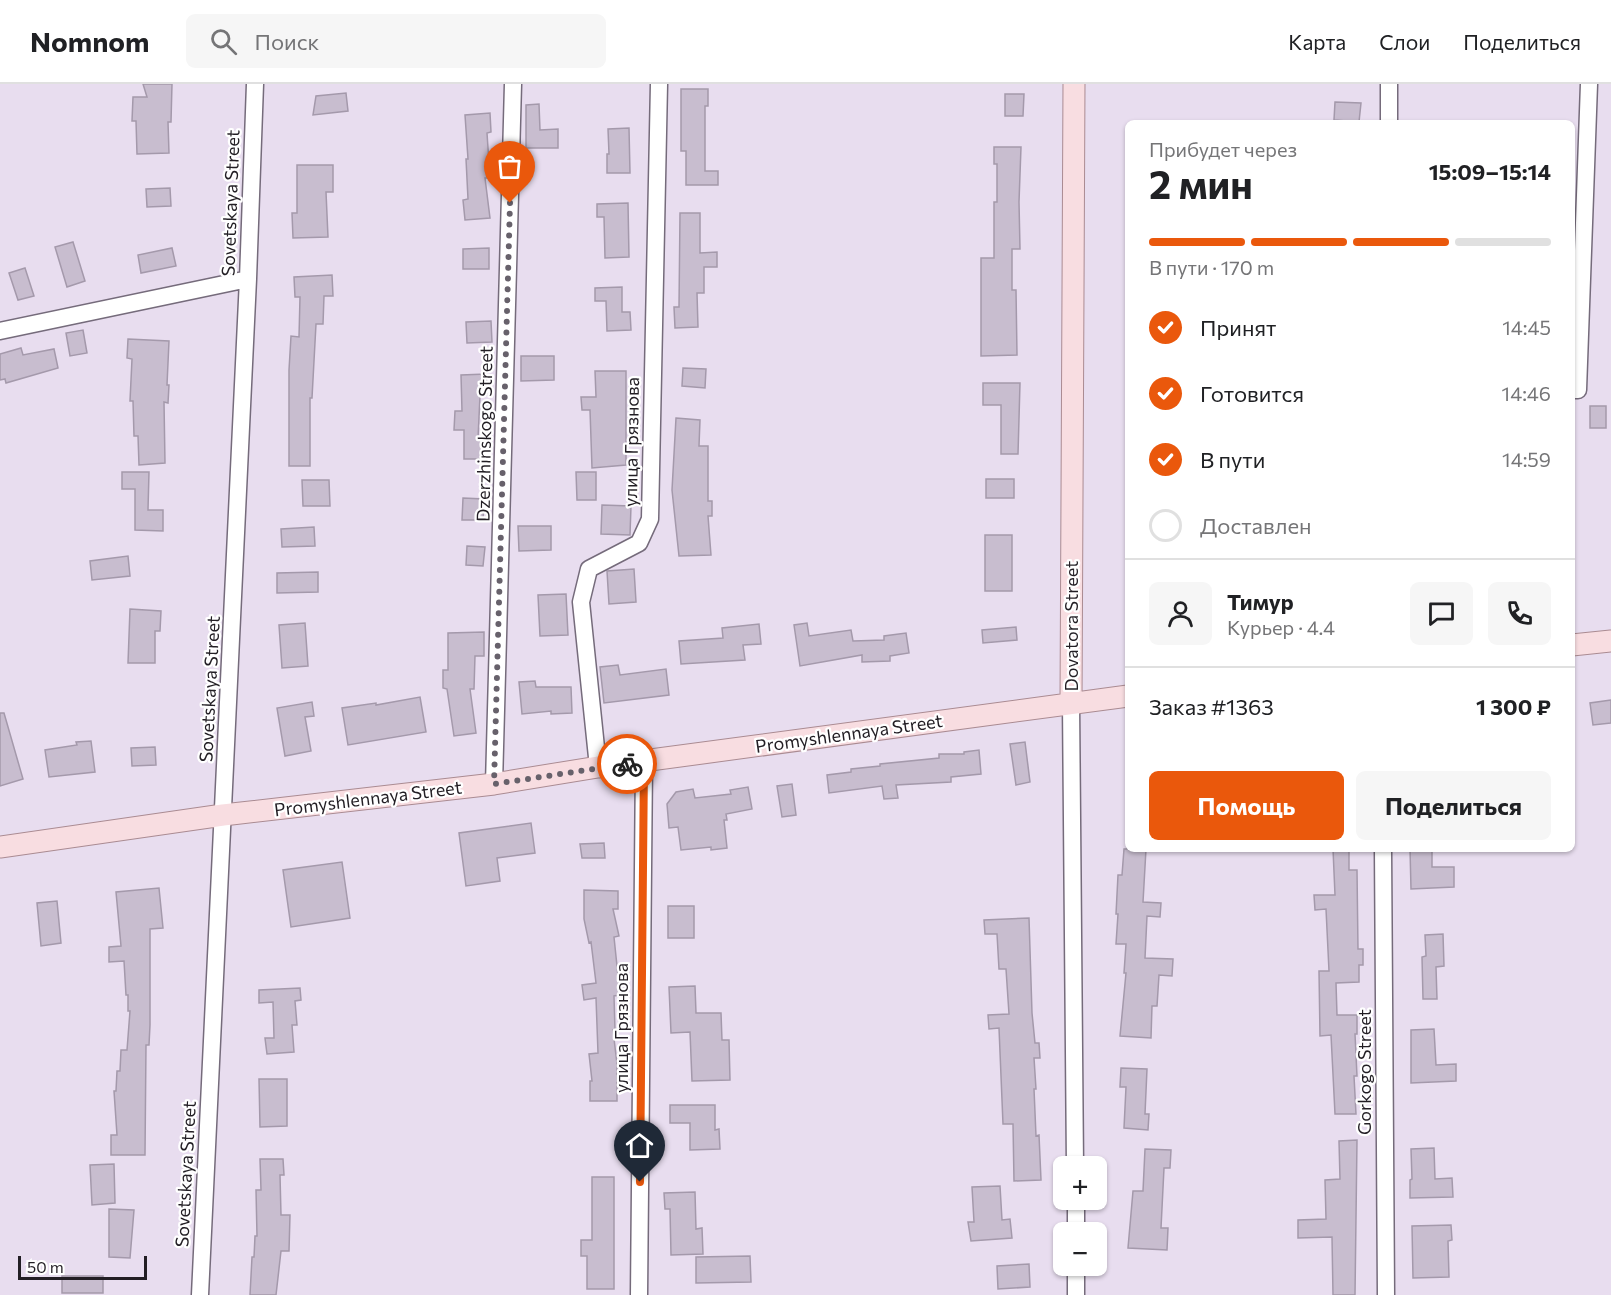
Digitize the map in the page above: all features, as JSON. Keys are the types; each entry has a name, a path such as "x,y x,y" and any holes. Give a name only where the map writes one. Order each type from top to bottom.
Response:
{"main road":[{"name":"Dovatora Street","path":"1071,703 1074,84"},
{"path":"1575,645 1611,641"},
{"name":"Promyshlennaya Street","path":"0,847 223,815 494,784 598,767 1125,696"}],"street":[{"name":"Sovetskaya Street","path":"200,1295 248,279 255,84"},
{"name":"Dzerzhinskogo Street","path":"494,784 513,84"},
{"name":"улица Грязнова","path":"598,767 581,602 589,569 639,543 650,519 659,84"},
{"path":"1389,84 1389,120"},
{"path":"1575,390 1578,390 1588,84"},
{"path":"0,331 248,279"},
{"name":"Dovatora Street","path":"1071,703 1075,1156"},
{"name":"улица Грязнова","path":"639,1295 644,762"},
{"name":"Gorkogo Street","path":"1383,852 1386,1295"},
{"path":"1076,1276 1076,1295"}],"building":[{"path":"143,84 172,84 171,122 168,122 169,153 137,154 136,121 132,121 133,97 147,97"},
{"path":"681,89 708,89 708,106 705,106 705,171 718,171 718,185 686,185 686,151 681,151"},
{"path":"346,93 348,111 313,115 316,96"},
{"path":"1005,94 1024,94 1023,116 1005,116"},
{"path":"1335,102 1361,103 1359,120 1334,120"},
{"path":"539,104 540,130 558,129 558,148 526,148 526,105"},
{"path":"490,113 491,132 487,133 490,178 485,178 490,218 465,220 463,200 468,199 466,159 468,159 465,115"},
{"path":"629,128 630,173 607,173 608,129"},
{"path":"994,147 1021,147 1020,249 1012,249 1012,290 1016,290 1017,355 981,356 981,258 994,258 997,164 994,164"},
{"path":"297,165 333,165 333,192 326,192 328,237 293,238 292,213 297,213"},
{"path":"170,188 171,206 147,207 146,189"},
{"path":"628,203 629,257 605,258 604,217 597,217 597,204"},
{"path":"680,213 700,213 700,253 717,252 717,267 704,267 704,293 697,293 698,327 675,328 674,307 679,307"},
{"path":"73,242 85,281 67,287 55,247"},
{"path":"172,248 176,266 141,273 138,255"},
{"path":"489,248 489,269 463,269 463,249"},
{"path":"25,268 34,296 18,300 9,273"},
{"path":"332,275 333,296 324,296 323,324 316,324 312,398 310,398 310,466 289,466 291,336 299,337 300,297 295,297 294,277"},
{"path":"622,287 622,312 630,312 631,330 607,331 606,301 595,301 595,288"},
{"path":"491,321 492,342 467,343 466,322"},
{"path":"83,330 87,353 70,356 66,333"},
{"path":"128,339 169,341 168,403 164,402 165,463 139,465 138,436 134,436 133,401 130,401 132,359 127,358"},
{"path":"21,348 23,355 54,349 58,368 6,383 5,379 0,380 0,354"},
{"path":"521,356 554,356 554,380 521,381"},
{"path":"683,368 706,369 705,388 682,386"},
{"path":"595,371 626,371 626,465 592,468 590,410 582,410 581,397 596,397"},
{"path":"486,374 487,395 480,396 478,439 487,439 487,459 464,459 464,430 454,430 455,411 462,411 461,375"},
{"path":"983,383 1020,383 1018,454 1001,454 1001,405 983,405"},
{"path":"1590,406 1606,406 1606,428 1590,428"},
{"path":"676,418 700,420 699,446 708,446 708,501 712,501 712,516 708,516 711,555 679,556 672,490"},
{"path":"122,472 149,472 148,510 163,510 163,531 135,530 135,489 122,489"},
{"path":"576,472 596,472 596,500 577,500"},
{"path":"986,479 1014,479 1014,498 986,498"},
{"path":"302,480 329,480 330,506 303,506"},
{"path":"463,498 484,499 483,520 462,520"},
{"path":"602,505 631,506 630,535 601,534"},
{"path":"518,526 551,526 551,550 519,551"},
{"path":"314,527 315,546 282,547 281,529"},
{"path":"985,535 1012,535 1012,591 985,591"},
{"path":"467,546 485,547 483,566 466,565"},
{"path":"128,556 130,576 92,580 90,561"},
{"path":"634,569 636,602 609,604 607,571"},
{"path":"318,572 318,592 277,593 277,573"},
{"path":"566,594 568,635 540,636 538,595"},
{"path":"130,609 161,611 160,631 155,631 155,663 128,663"},
{"path":"305,623 308,666 282,668 279,625"},
{"path":"807,623 809,636 851,630 853,641 884,640 884,636 906,633 909,653 890,656 890,661 862,662 862,655 800,666 794,625"},
{"path":"759,624 761,644 743,645 745,660 681,664 679,641 723,638 722,628"},
{"path":"1016,627 1017,640 983,643 982,630"},
{"path":"484,632 484,656 475,656 474,689 470,689 476,733 454,736 447,689 443,688 443,670 448,670 448,633"},
{"path":"618,665 620,675 666,669 669,695 604,703 600,667"},
{"path":"535,681 536,687 571,687 572,713 551,714 551,711 522,714 519,682"},
{"path":"420,697 426,732 348,745 342,708"},
{"path":"1611,700 1611,723 1593,725 1590,703"},
{"path":"312,702 314,716 305,717 311,751 285,756 277,708"},
{"path":"0,713 4,713 23,779 0,786"},
{"path":"91,741 95,772 49,777 45,750 77,745 76,742"},
{"path":"1025,742 1030,782 1016,785 1010,744"},
{"path":"155,747 156,765 132,766 131,748"},
{"path":"979,750 981,774 951,777 951,782 896,785 898,798 884,799 882,786 829,793 827,775 851,772 851,769 880,766 880,764 939,758 939,754 964,754 964,752"},
{"path":"792,784 796,815 782,817 777,786"},
{"path":"748,787 752,809 726,814 727,820 724,820 727,848 681,850 678,827 669,828 667,804 676,792 693,789 695,798 731,794 730,790"},
{"path":"531,823 535,853 497,858 500,881 466,886 459,833"},
{"path":"604,843 605,858 582,858 580,844"},
{"path":"1124,849 1125,852 1146,852 1143,902 1161,903 1160,917 1147,916 1145,958 1173,959 1172,976 1159,975 1157,1006 1152,1006 1151,1038 1120,1036 1126,973 1124,973 1126,944 1116,944 1118,914 1116,914 1118,875 1122,875"},
{"path":"1333,852 1349,852 1349,870 1357,870 1358,949 1363,949 1363,965 1359,965 1359,982 1336,983 1337,1015 1357,1015 1357,1034 1355,1034 1357,1076 1354,1076 1356,1114 1335,1114 1331,1035 1320,1036 1319,971 1329,971 1326,909 1315,910 1314,895 1335,895"},
{"path":"1410,852 1432,852 1432,867 1454,867 1454,887 1411,889"},
{"path":"342,862 350,918 291,927 283,870"},
{"path":"159,888 163,928 150,929 150,1025 149,1045 146,1045 145,1155 111,1155 111,1135 117,1135 114,1091 116,1091 117,1071 120,1071 121,1050 127,1050 130,1011 128,1011 128,995 126,995 124,961 109,962 109,947 121,946 116,892"},
{"path":"584,890 618,891 618,909 613,909 619,936 614,937 620,995 614,996 615,1030 613,1030 617,1064 617,1101 590,1101 590,1081 592,1081 589,1054 598,1053 596,998 584,1000 582,985 596,983 591,942 589,943 584,919"},
{"path":"57,901 61,943 41,946 37,903"},
{"path":"668,906 694,906 694,938 668,938"},
{"path":"1029,918 1032,1013 1035,1043 1039,1043 1040,1058 1034,1058 1036,1089 1034,1089 1041,1180 1014,1181 1013,1124 1003,1124 999,1028 989,1029 988,1015 1009,1014 1006,969 999,969 997,934 985,934 984,920"},
{"path":"1443,934 1444,966 1436,967 1437,999 1423,999 1422,957 1426,956 1425,935"},
{"path":"695,986 696,1013 721,1013 722,1040 729,1040 730,1080 692,1081 690,1032 671,1033 669,987"},
{"path":"300,988 301,1000 295,1001 297,1025 292,1025 294,1052 267,1054 265,1038 274,1038 273,1002 259,1003 259,990"},
{"path":"1434,1029 1436,1065 1456,1064 1456,1081 1411,1083 1411,1030"},
{"path":"1121,1068 1147,1069 1145,1114 1149,1114 1148,1130 1124,1128 1126,1087 1120,1087"},
{"path":"259,1079 287,1079 287,1126 260,1127"},
{"path":"670,1105 715,1105 715,1130 719,1129 720,1149 690,1150 690,1123 670,1123"},
{"path":"1357,1140 1355,1295 1333,1295 1332,1237 1298,1238 1298,1220 1326,1219 1325,1180 1340,1179 1339,1141"},
{"path":"1434,1148 1435,1179 1452,1178 1453,1197 1410,1198 1411,1149"},
{"path":"1145,1149 1171,1150 1170,1168 1164,1168 1161,1228 1168,1228 1167,1250 1128,1248 1133,1191 1143,1191"},
{"path":"260,1159 283,1159 284,1175 280,1175 281,1215 290,1215 289,1251 281,1251 276,1295 250,1295 252,1257 254,1257 255,1236 257,1236 256,1190 261,1190"},
{"path":"114,1164 115,1203 92,1205 90,1165"},
{"path":"592,1177 614,1177 614,1289 587,1289 587,1256 581,1256 581,1240 592,1240"},
{"path":"1000,1186 1002,1220 1010,1219 1012,1238 971,1241 968,1222 974,1222 972,1187"},
{"path":"695,1192 696,1229 702,1228 703,1254 671,1255 670,1209 665,1209 664,1193"},
{"path":"109,1209 134,1210 130,1258 109,1257"},
{"path":"1451,1225 1452,1240 1448,1241 1449,1277 1413,1278 1412,1226"},
{"path":"750,1256 751,1282 696,1283 696,1257"},
{"path":"1029,1264 1030,1287 998,1289 997,1266"},
{"path":"62,1276 103,1276 103,1293 62,1293"}],"way so far":[{"path":"510,203 494,784 627,764"}],"route":[{"path":"627,764 644,762 640,1182"}]}
